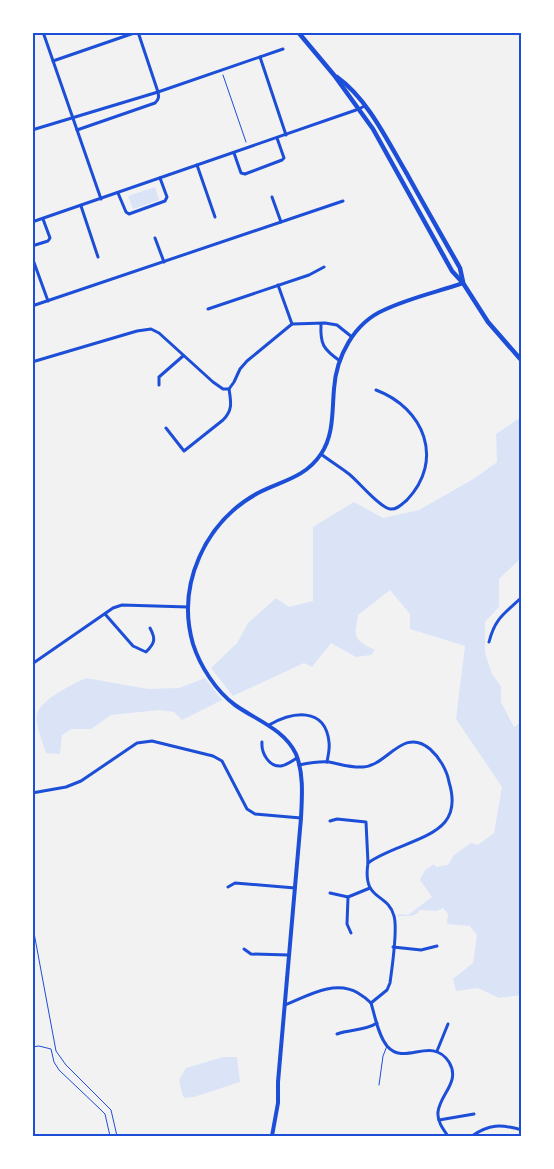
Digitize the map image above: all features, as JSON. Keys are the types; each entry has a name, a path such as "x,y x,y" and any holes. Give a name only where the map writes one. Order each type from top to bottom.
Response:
{"main road":[{"path":"298,32 334,75 383,145 452,271 463,283 488,322 522,361"},
{"path":"334,75 346,83 365,106 385,136 450,249 460,268 463,283"}],"street":[{"path":"44,32 101,198"},
{"path":"54,61 137,32 158,92 159,98 155,104 77,130"},
{"path":"32,130 72,116 158,92 283,49"},
{"path":"260,57 286,135"},
{"path":"32,222 365,106"},
{"path":"234,153 241,173 245,174 284,158 277,138"},
{"path":"197,165 215,217"},
{"path":"118,193 126,212 129,214 165,201 167,197 160,178"},
{"path":"272,197 281,222"},
{"path":"32,306 343,201"},
{"path":"81,206 98,257"},
{"path":"32,246 48,241 50,238 43,219"},
{"path":"155,238 164,262"},
{"path":"32,257 48,301"},
{"path":"208,309 308,275 324,267"},
{"path":"272,1136 278,1103 278,1082 302,784 297,758 285,739 269,725 234,704 217,688 206,671 193,644 188,620 190,583 208,538 239,504 264,490 298,476 310,467 321,454 328,440 331,425 334,383 340,361 352,337 383,310 463,283"},
{"path":"278,285 292,324"},
{"path":"166,428 182,450 186,450 229,414 232,404 229,390 240,368 292,324 337,325 352,337"},
{"path":"320,324 322,344 328,352 340,361"},
{"path":"32,362 143,329 151,329 159,333 220,387 229,390"},
{"path":"159,385 159,378 183,356"},
{"path":"321,454 351,475 375,499 391,509 401,506 412,494 420,482 427,458 424,438 416,419 402,403 390,395 376,390"},
{"path":"489,642 492,628 497,620 522,597"},
{"path":"32,664 113,608 122,605 188,607"},
{"path":"105,614 133,646 146,652 154,645 155,638 150,628"},
{"path":"269,725 282,717 296,714 309,715 318,720 327,735 329,744 327,762"},
{"path":"32,793 66,787 81,780 131,746 137,743 152,741 213,756 222,761 247,809 255,814 300,818"},
{"path":"262,742 264,754 271,763 281,766 297,758"},
{"path":"299,764 327,762 365,767 373,764 402,745 412,742 420,743 436,754 449,781 452,799 449,815 440,827 432,832 383,854 368,863"},
{"path":"330,821 337,819 366,822 367,870 370,888 393,912 395,923 390,983 387,990 371,1003"},
{"path":"228,887 235,883 295,888"},
{"path":"330,893 348,897 370,888"},
{"path":"348,897 347,924 351,933"},
{"path":"393,947 421,950 437,946"},
{"path":"244,949 251,954 289,955"},
{"path":"285,1005 316,992 339,988 357,992 371,1003 387,1045 393,1051 401,1054 429,1050 438,1051 445,1057 453,1071 451,1086 438,1112 439,1120 448,1136"},
{"path":"336,1034 345,1030 371,1027 378,1024"},
{"path":"438,1051 448,1024"},
{"path":"439,1120 474,1114"},
{"path":"472,1136 490,1127 501,1126 522,1130"}],"lane":[{"path":"32,922 56,1051 66,1065 111,1110 117,1136"},
{"path":"379,1084 383,1056 387,1045"},
{"path":"32,1047 39,1046 51,1050 54,1062 59,1070 105,1114 110,1136"}],"path":[{"path":"221,70 248,148"}],"shaded area":[{"path":"155,187 159,200 133,209 128,196"},
{"path":"521,417 521,558 499,579 499,607 485,622 485,653 492,674 501,686 501,702 514,727 522,722 521,998 521,995 499,998 478,988 456,991 453,979 473,963 477,935 470,926 447,924 448,914 443,908 437,911 419,910 418,913 412,916 399,916 398,919 398,914 408,915 432,897 420,880 425,870 434,864 436,867 448,865 454,855 471,843 478,845 494,833 502,787 456,719 465,646 410,629 410,614 390,590 358,615 357,637 362,643 375,650 371,655 356,657 331,643 312,667 304,663 233,696 211,668 237,643 248,623 276,598 289,607 313,601 313,527 354,502 383,518 419,510 475,478 497,462 496,434"},
{"path":"86,678 148,689 179,688 205,678 222,700 182,720 174,712 159,710 111,715 91,729 71,729 62,735 60,754 46,753 37,724 39,709 57,693"},
{"path":"223,1057 237,1057 240,1082 194,1097 184,1098 179,1080 186,1068"}]}
